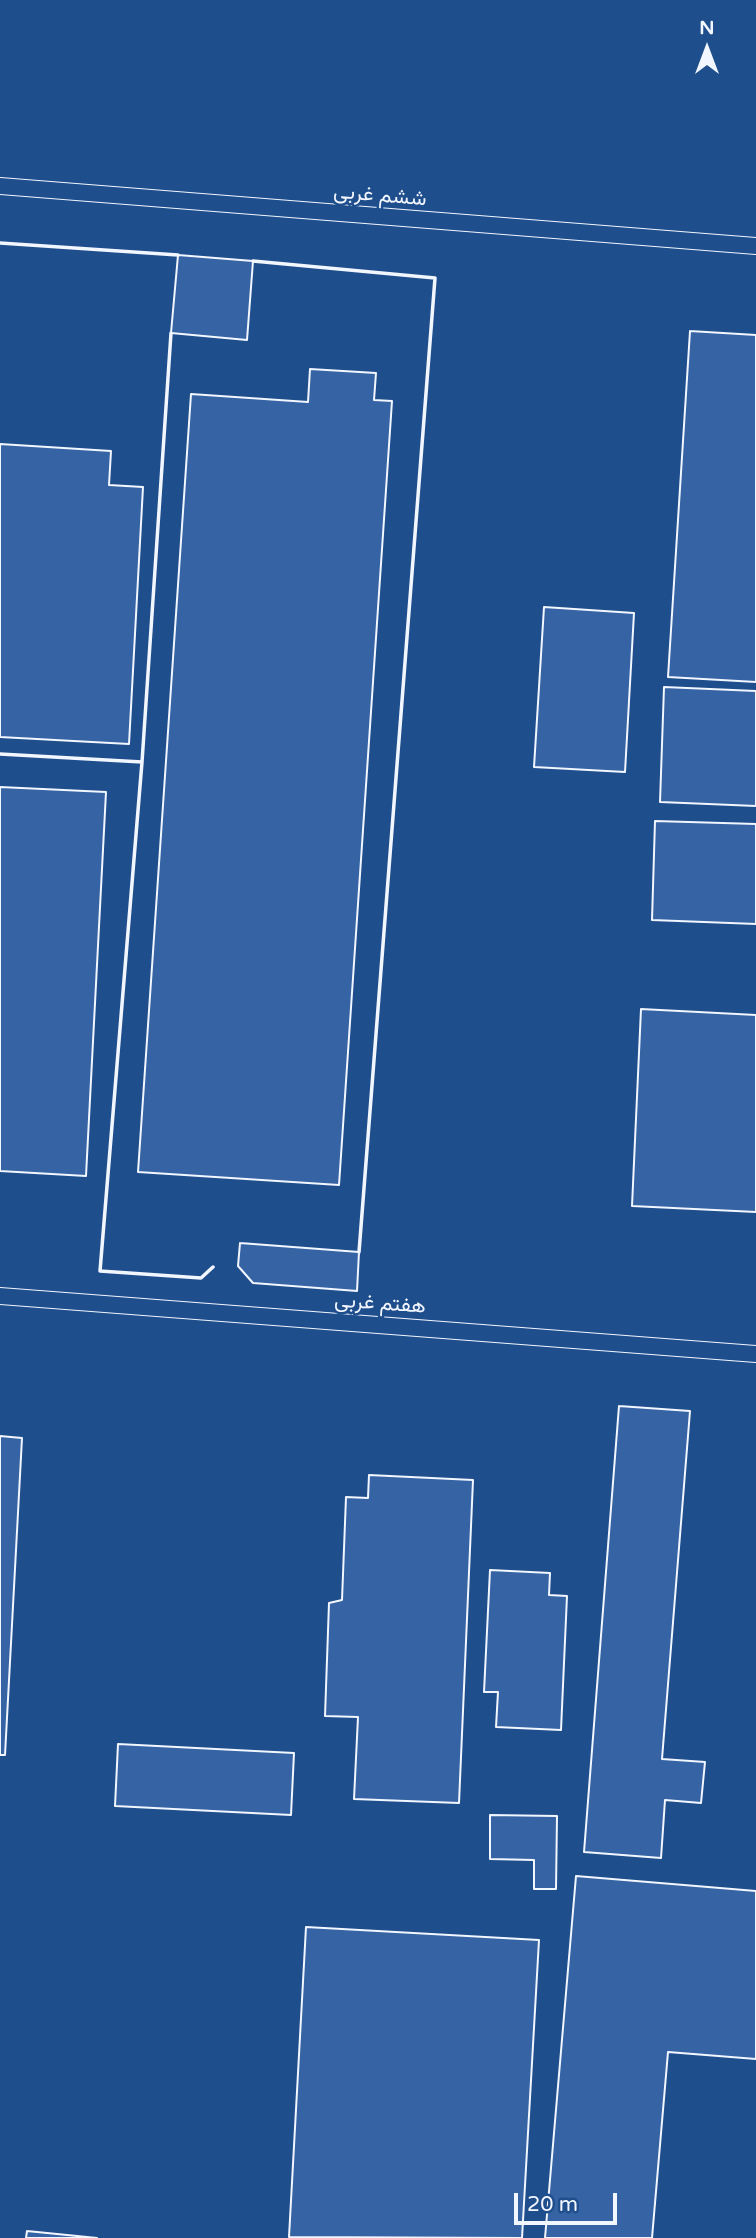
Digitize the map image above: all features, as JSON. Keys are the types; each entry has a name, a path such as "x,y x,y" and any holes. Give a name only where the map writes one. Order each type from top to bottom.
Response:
{"lane":[{"name":"ششم غربی","path":"0,186 756,246"},
{"name":"هفتم غربی","path":"0,1296 756,1354"}],"building":[{"path":"178,255 253,261 247,340 171,333"},
{"path":"690,331 756,335 756,682 668,677"},
{"path":"310,369 376,373 374,400 392,401 339,1185 138,1172 191,394 308,402"},
{"path":"0,444 111,451 109,485 143,487 129,744 0,737"},
{"path":"544,607 634,613 625,772 534,767"},
{"path":"664,687 756,691 756,806 660,802"},
{"path":"0,787 106,792 86,1176 0,1171"},
{"path":"655,821 756,824 756,924 652,920"},
{"path":"641,1009 756,1015 756,1212 632,1206"},
{"path":"240,1243 359,1252 357,1291 253,1283 238,1266"},
{"path":"619,1406 690,1411 662,1759 705,1762 701,1803 665,1800 661,1858 584,1852"},
{"path":"0,1436 22,1438 5,1755 0,1755"},
{"path":"369,1475 473,1480 459,1803 354,1799 358,1717 325,1716 329,1603 342,1600 346,1497 368,1498"},
{"path":"490,1570 550,1573 549,1595 567,1596 561,1730 496,1727 498,1692 484,1692"},
{"path":"118,1744 294,1753 291,1815 115,1806"},
{"path":"490,1815 557,1816 556,1889 534,1889 534,1860 490,1859"},
{"path":"576,1876 756,1891 756,2059 668,2052 652,2238 545,2238"},
{"path":"306,1927 539,1940 522,2238 289,2237"},
{"path":"27,2231 97,2238 26,2238"}],"wall":[{"path":"0,243 178,255"},
{"path":"253,261 435,278 359,1252"},
{"path":"0,754 142,762 171,333"},
{"path":"142,762 100,1271 201,1278 213,1267"}]}
